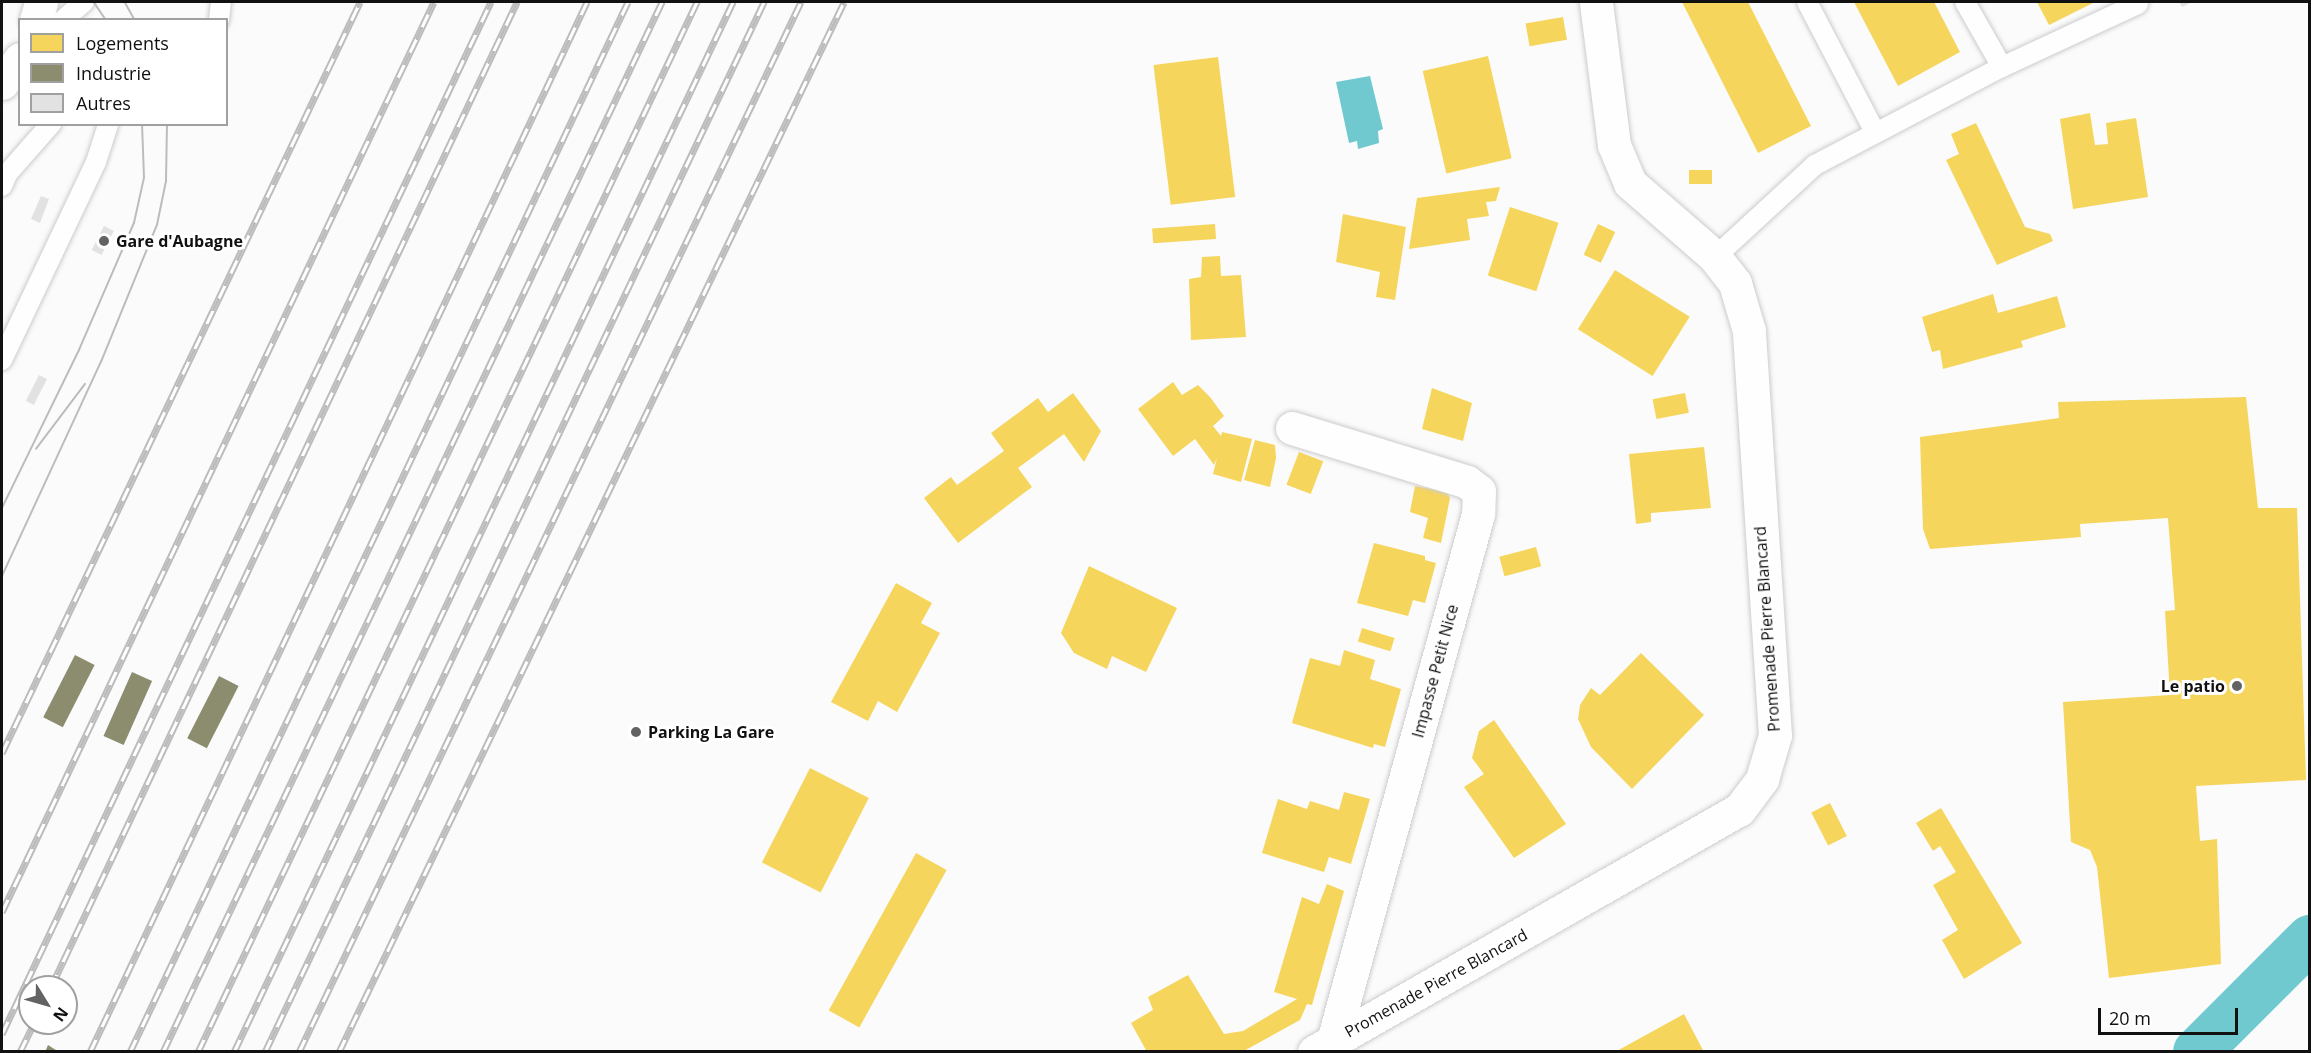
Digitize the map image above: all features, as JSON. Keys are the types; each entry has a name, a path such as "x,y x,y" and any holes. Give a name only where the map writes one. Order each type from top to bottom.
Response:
{"street":[{"path":"37,18 41,2"},
{"name":"Promenade Pierre Blancard","path":"1324,1046 1682,845 1739,810 1762,779 1775,735 1749,331 1735,283 1715,257 1630,183 1614,145 1596,2"},
{"path":"2,83 18,62"},
{"name":"Impasse Petit Nice","path":"1292,428 1467,482 1479,491 1478,514 1324,1046"}],"lane":[{"path":"65,18 84,2"},
{"path":"219,18 221,2"},
{"path":"1807,2 1875,132"},
{"path":"1965,2 2002,67"},
{"path":"1715,257 1815,165 2002,67 2138,4"},
{"path":"2,186 7,174 49,126"},
{"path":"2,360 96,162 107,126"}],"water":[{"path":"1370,76 1383,129 1378,131 1379,143 1358,149 1357,141 1349,143 1336,82"}],"building: Logements":[{"path":"1682,2 1748,2 1811,126 1758,153"},
{"path":"1854,2 1934,2 1960,52 1898,86"},
{"path":"2037,2 2095,2 2049,25"},
{"path":"1563,17 1567,40 1530,46 1526,24"},
{"path":"1488,56 1512,158 1446,173 1423,71"},
{"path":"1218,57 1235,197 1171,205 1153,65"},
{"path":"2090,113 2095,145 2108,144 2106,123 2136,118 2148,197 2073,209 2060,119"},
{"path":"1976,123 2025,227 2050,234 2053,241 1997,265 1946,160 1959,154 1951,134"},
{"path":"1689,170 1712,170 1712,184 1689,184"},
{"path":"1500,187 1496,201 1486,202 1489,216 1467,219 1470,240 1409,249 1417,198"},
{"path":"1510,207 1559,223 1536,291 1488,275"},
{"path":"1343,214 1406,227 1395,300 1376,297 1380,272 1336,262"},
{"path":"1215,224 1216,239 1153,243 1152,228"},
{"path":"1598,224 1615,232 1601,263 1584,255"},
{"path":"1220,256 1221,276 1241,275 1246,337 1191,340 1189,279 1201,277 1202,257"},
{"path":"1615,270 1690,317 1653,376 1578,329"},
{"path":"1993,294 1998,313 2057,296 2066,327 2021,341 2023,347 1943,369 1940,350 1932,352 1922,317"},
{"path":"1173,382 1182,395 1198,385 1210,397 1224,416 1213,426 1221,436 1222,432 1252,439 1241,482 1213,474 1217,458 1214,465 1195,439 1173,456 1138,409"},
{"path":"1432,388 1472,403 1463,441 1422,429"},
{"path":"1073,393 1101,431 1084,462 1064,434 1018,468 1032,487 958,543 924,498 951,477 957,485 1004,451 991,433 1038,398 1048,412"},
{"path":"1685,393 1689,413 1656,419 1653,399"},
{"name":"Le patio","path":"2246,397 2258,508 2297,508 2306,780 2196,786 2200,841 2217,839 2221,964 2109,978 2097,867 2090,850 2071,842 2063,702 2170,695 2165,611 2175,610 2168,518 2080,524 2081,537 1930,549 1923,529 1920,437 2059,418 2058,402"},
{"path":"1255,440 1275,445 1276,458 1270,487 1244,480"},
{"path":"1704,447 1711,508 1651,513 1651,522 1636,524 1629,454"},
{"path":"1299,452 1323,461 1311,494 1286,485"},
{"path":"1415,486 1447,492 1450,498 1441,543 1423,538 1428,518 1410,512"},
{"path":"1374,543 1425,556 1425,560 1436,563 1425,603 1413,600 1408,616 1357,603"},
{"path":"1536,547 1541,566 1504,576 1499,557"},
{"path":"1089,566 1177,608 1146,672 1112,656 1107,669 1074,653 1061,633"},
{"path":"896,583 932,603 921,623 940,633 897,712 878,701 868,721 831,702"},
{"path":"1362,628 1395,638 1390,651 1358,641"},
{"path":"1344,650 1375,660 1370,679 1401,689 1385,747 1374,744 1373,748 1292,723 1310,658 1340,666"},
{"path":"1641,653 1704,715 1632,789 1591,747 1578,719 1580,705 1591,688 1600,695"},
{"path":"1494,720 1566,824 1514,858 1464,787 1484,774 1472,758 1479,731"},
{"path":"810,768 869,798 821,892 762,862"},
{"path":"1344,792 1370,799 1351,864 1329,857 1324,872 1262,853 1278,799 1307,809 1310,801 1339,810"},
{"path":"1830,803 1847,836 1828,846 1811,813"},
{"path":"1941,808 2022,943 1964,979 1942,940 1958,930 1933,885 1956,872 1940,846 1933,851 1916,823"},
{"path":"916,853 947,870 859,1027 829,1010"},
{"path":"1327,884 1344,891 1312,1005 1307,1004 1300,1020 1242,1052 1147,1052 1131,1023 1153,1010 1148,997 1188,975 1224,1034 1243,1031 1297,999 1274,992 1302,897 1319,904"},
{"path":"1684,1014 1704,1052 1615,1052"}],"building: Industrie":[{"path":"75,655 95,665 63,727 43,717"},
{"path":"132,672 152,681 124,745 104,736"},
{"path":"219,676 239,686 207,748 187,738"},
{"path":"48,1045 59,1052 45,1052"}],"building: Autres":[{"path":"2179,2 2192,2 2182,7"},
{"path":"41,196 49,199 40,223 31,219"},
{"name":"Gare d'Aubagne","path":"104,226 114,231 102,255 92,250"},
{"path":"39,375 47,379 34,405 26,401"}],"waterway":[{"path":"2197,1052 2310,939"}],"tram line":[{"path":"94,2 105,18"},
{"path":"125,2 134,18"},
{"path":"2,508 79,350 134,223 144,178 142,126"},
{"path":"2,576 101,362 157,225 166,181 167,126"},
{"path":"36,449 85,384"}],"railway":[{"path":"2,753 360,2"},
{"path":"2,912 434,2"},
{"path":"2,1034 491,2"},
{"path":"57,975 517,2"},
{"path":"90,1052 587,2"},
{"path":"130,1052 628,2"},
{"path":"163,1052 662,2"},
{"path":"198,1052 697,2"},
{"path":"234,1052 733,2"},
{"path":"265,1052 764,2"},
{"path":"299,1052 801,2"},
{"path":"339,1052 844,2"},
{"path":"20,1052 28,1035"}],"place":[{"name":"Gare d'Aubagne","path":"104,241"},
{"name":"Le patio","path":"2237,686"},
{"name":"Parking La Gare","path":"636,732"}]}
